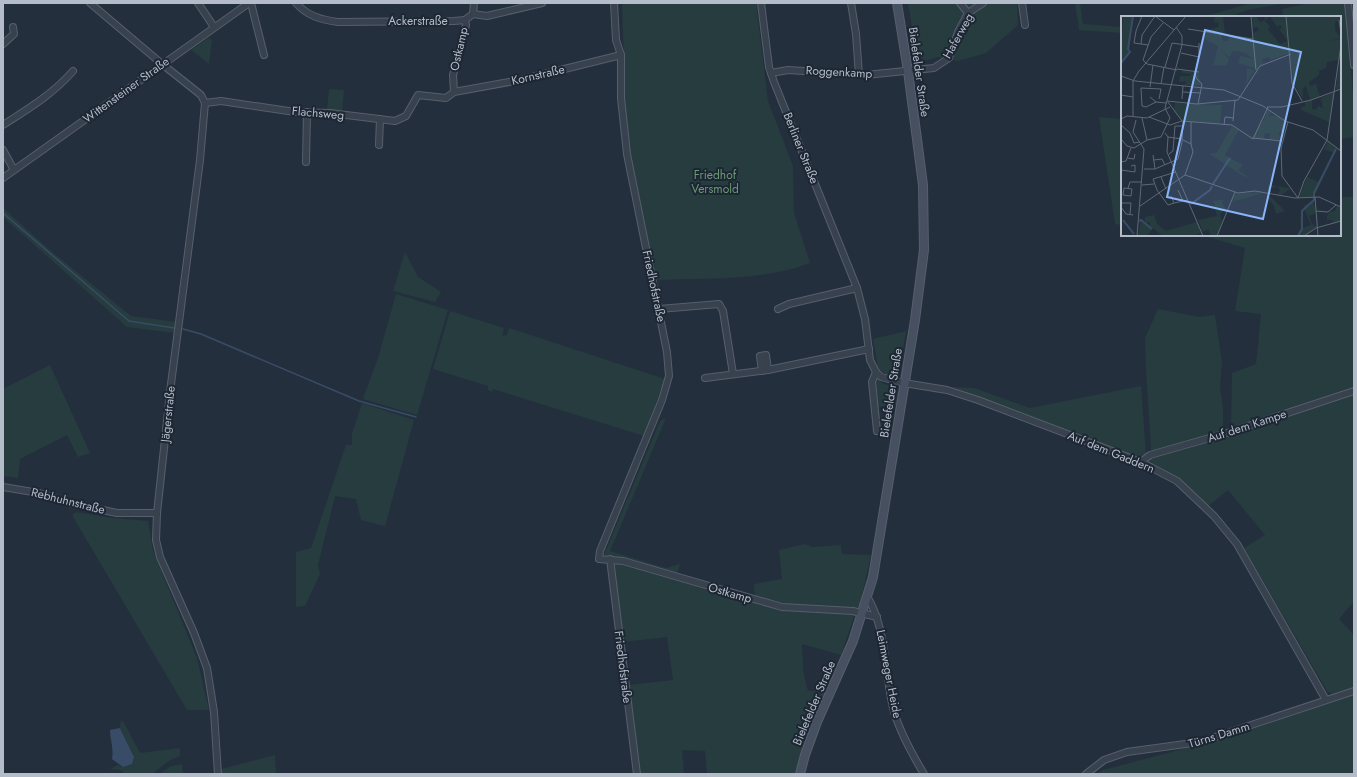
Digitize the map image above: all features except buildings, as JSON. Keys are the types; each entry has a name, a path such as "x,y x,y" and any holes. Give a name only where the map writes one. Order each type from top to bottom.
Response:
{"main road":[{"name":"Bielefelder Straße","path":"800,774 804,755 852,642 868,596 880,537 924,250 925,216 923,185 908,71 897,3"}],"street":[{"path":"90,3 201,95 204,103"},
{"path":"198,3 214,27"},
{"name":"Wittensteiner Straße","path":"3,178 214,27 250,3 264,55"},
{"name":"Ackerstraße","path":"296,3 300,8 316,18 338,22 465,20 473,14"},
{"name":"Ostkamp","path":"473,14 474,3"},
{"path":"473,14 487,16 542,3"},
{"name":"Friedhofstraße","path":"599,559 600,551 666,389 668,376 668,360 659,309 627,154 621,98 621,55 616,40 614,3"},
{"name":"Berliner Straße","path":"761,3 771,73 857,288 863,310 870,360 876,372 872,382 877,430"},
{"path":"851,3 856,34 859,75"},
{"path":"960,3 968,13"},
{"name":"Haferweg","path":"908,71 934,68 949,58 958,32 968,13 983,3"},
{"path":"1022,3 1025,25"},
{"path":"1348,3 1354,65"},
{"name":"Ostkamp","path":"454,92 452,75 466,25 465,20"},
{"path":"3,44 14,34 13,27"},
{"name":"Kornstraße","path":"454,92 520,80 621,55"},
{"name":"Roggenkamp","path":"771,73 788,70 859,75 908,71"},
{"path":"3,125 59,87 73,71"},
{"name":"Flachsweg","path":"204,103 221,101 295,112 330,113 395,121 406,116 418,95 446,98 454,92"},
{"name":"Jägerstraße","path":"204,103 200,160 157,513 156,540 160,557 194,632 207,668 214,712 218,774"},
{"path":"306,162 308,112"},
{"path":"379,145 380,119"},
{"path":"3,150 14,170"},
{"path":"778,309 789,304 857,288"},
{"path":"659,309 719,304 723,311 733,374"},
{"path":"705,378 765,371 869,349"},
{"path":"876,372 888,380 904,383"},
{"name":"Auf dem Gaddern","path":"904,383 948,390 1141,462 1176,481 1214,516 1237,544 1326,700"},
{"name":"Auf dem Kampe","path":"1141,462 1150,455 1227,433 1354,391"},
{"name":"Rebhuhnstraße","path":"3,487 39,493 69,503 117,513 157,513"},
{"name":"Ostkamp","path":"599,559 623,561 782,607 853,611 863,613"},
{"name":"Friedhofstraße","path":"610,559 637,774"},
{"name":"Leimweger Heide","path":"868,596 877,617 882,636 893,709 899,726 924,774"},
{"name":"Leimweger Heide","path":"863,613 877,617"},
{"name":"Türns Damm","path":"1086,774 1104,760 1127,752 1200,742 1354,691"}],"green space":[{"name":"Friedhof Versmold","path":"622,3 756,3 768,101 793,166 794,213 810,263 792,269 754,276 655,280 629,152 626,127"},
{"path":"908,3 1017,3 1018,25 986,53 958,61 939,57 924,61 917,55"},
{"path":"1075,3 1080,3 1083,24 1121,27 1121,33 1079,30"},
{"path":"1251,3 1286,3 1248,10 1231,16 1206,16"},
{"path":"1311,3 1345,3 1354,106 1354,137 1341,139 1341,16 1283,16 1282,9"},
{"path":"208,38 212,40 209,64 191,50"},
{"path":"329,89 344,90 342,112 327,109"},
{"path":"1099,117 1121,119 1121,225 1115,224"},
{"path":"1341,197 1354,197 1354,389 1231,429 1232,373 1256,364 1261,314 1235,311 1245,248 1205,236 1341,236"},
{"path":"3,208 51,251 131,316 176,322 175,333 127,327 3,217"},
{"path":"405,252 418,277 441,292 435,302 393,291"},
{"path":"396,294 448,310 417,415 363,399 378,358"},
{"path":"1158,309 1199,317 1215,315 1222,362 1220,387 1223,408 1223,430 1181,445 1153,452 1151,449 1145,338"},
{"path":"450,311 504,328 502,336 507,335 509,328 665,379 644,436 493,389 492,392 488,390 488,386 433,369"},
{"path":"906,331 899,373 894,377 886,375 878,368 873,339"},
{"path":"50,365 90,453 78,457 67,435 20,459 18,478 3,476 3,389"},
{"path":"879,380 883,384 893,386 898,393 897,405 877,407 875,383"},
{"path":"1141,386 1146,455 1134,457 952,387 974,388 1030,408"},
{"path":"1354,394 1354,601 1339,619 1354,635 1354,688 1334,695 1327,691 1244,548 1265,535 1228,490 1207,507 1150,464 1150,461 1152,457 1185,449"},
{"path":"362,403 414,420 385,526 361,520 356,499 335,496 318,565 320,574 305,606 296,607 296,552 311,548 346,445 352,445 352,434"},
{"path":"666,418 610,551 666,568 680,564 677,575 604,555 660,421"},
{"path":"76,512 112,518 148,521 153,551 197,658 209,710 187,710 72,515"},
{"path":"805,544 812,547 841,545 842,554 871,555 860,604 857,608 796,607 755,598 754,584 782,579 779,550"},
{"path":"619,563 771,608 796,612 855,613 841,655 802,644 803,670 808,691 826,691 807,732 795,774 707,774 705,751 682,750 684,774 639,774 628,685 673,680 667,637 623,642 613,566"},
{"path":"1354,695 1354,774 1098,774 1103,770 1228,737"},
{"path":"121,721 123,721 140,753 180,748 180,756 170,760 152,774 125,774 121,770 110,769 118,765 123,767 134,757 120,727"},
{"path":"275,755 276,774 222,774 222,769"},
{"path":"182,764 183,774 160,774 171,766"}],"water":[{"path":"120,728 134,757 132,764 123,767 112,759 113,751 110,730"}],"waterway":[{"path":"3,213 129,321 174,328"},
{"path":"183,329 201,334 359,401 416,417"}]}
